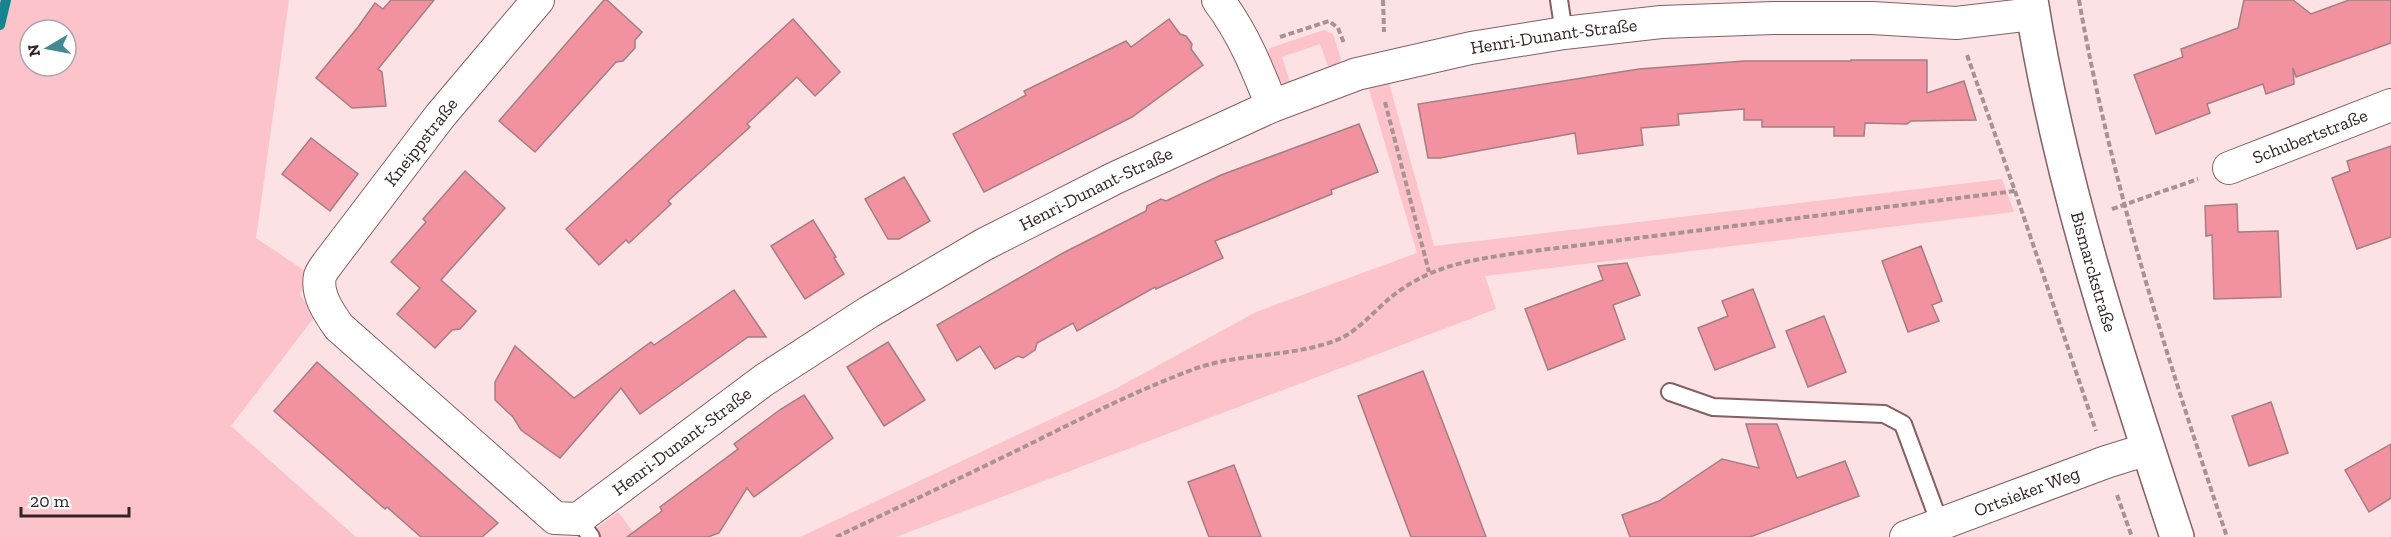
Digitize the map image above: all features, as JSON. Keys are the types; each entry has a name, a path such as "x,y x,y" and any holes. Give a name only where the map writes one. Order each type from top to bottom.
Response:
{"main road":[{"name":"Bismarckstraße","path":"2032,7 2053,117 2109,328 2177,537"}],"street":[{"name":"Kneippstraße","path":"321,292 320,276 328,263 440,116 538,0"},
{"path":"1218,0 1235,22 1250,50 1272,106"},
{"name":"Henri-Dunant-Straße","path":"321,292 326,309 339,327 546,511 555,518 584,528 764,380 869,312 983,245 1115,178 1272,106 1368,71 1471,48 1564,33 1775,9 1956,23 2032,7"},
{"name":"Schubertstraße","path":"2229,168 2391,105"},
{"name":"Ortsieker Weg","path":"1906,537 2106,462 2148,449"}],"lane":[{"path":"1559,0 1564,33"},
{"path":"1670,392 1713,407 1884,414 1903,424 1940,524"}],"path":[{"path":"2079,0 2124,206 2187,419 2227,537"},
{"path":"1250,50 1329,21 1338,28 1381,88 1430,272"},
{"path":"1956,23 2132,537"},
{"path":"2079,218 2124,206 2229,168"},
{"path":"836,537 1143,388 1200,367 1249,355 1314,347 1337,340 1365,322 1394,294 1430,272 1473,260 1517,253 2015,191"}],"shaded area":[{"path":"0,0 289,0 256,238 308,273 300,295 315,316 231,426 356,537 0,537"},
{"path":"1324,30 1333,34 1341,59 1338,66 1329,69 1320,44 1282,57 1290,82 1281,83 1274,78 1266,55 1270,48"},
{"path":"1389,83 1434,246 2002,179 2014,212 1485,276 1496,309 896,537 800,537 1113,390 1256,312 1417,253 1368,86"},
{"path":"618,512 637,537 585,537"}],"building":[{"path":"391,0 434,0 378,69 382,72 386,106 352,108 316,78 375,3 383,9"},
{"path":"604,0 607,0 642,32 635,40 635,48 623,61 616,62 535,152 499,121"},
{"path":"2244,0 2293,0 2311,14 2349,0 2391,0 2391,43 2296,77 2293,68 2294,84 2266,94 2263,84 2207,104 2210,113 2156,134 2134,75 2183,57 2181,49 2238,28"},
{"path":"793,19 840,72 815,96 797,77 747,124 750,127 668,201 671,204 629,243 626,240 599,265 566,229"},
{"path":"1169,19 1180,34 1186,36 1192,44 1191,49 1203,65 1132,117 984,192 953,134 1026,95 1024,91 1126,41 1131,47"},
{"path":"1927,60 1927,93 1964,81 1976,120 1911,121 1907,124 1865,123 1864,136 1834,136 1834,127 1762,127 1762,120 1744,120 1744,109 1678,114 1679,125 1641,128 1643,145 1578,154 1575,133 1440,158 1428,158 1418,104 1639,69 1744,61"},
{"path":"1359,124 1378,172 1331,190 1332,194 1215,241 1223,258 1156,289 1155,287 1077,331 1073,323 1037,343 1035,350 1023,358 1018,356 995,369 980,346 957,361 937,325 1063,253 1146,211 1147,206 1161,199 1166,201 1221,175"},
{"path":"311,138 358,174 330,211 282,174"},
{"path":"2391,146 2391,237 2357,249 2332,178 2350,171 2347,161"},
{"path":"465,171 505,208 441,280 476,311 460,329 452,330 435,348 397,314 420,288 391,262 426,222 423,219"},
{"path":"904,177 930,221 899,239 888,239 865,199"},
{"path":"2237,204 2238,232 2278,231 2281,297 2214,299 2212,235 2206,236 2205,206"},
{"path":"813,220 844,274 805,299 771,246"},
{"path":"1921,246 1942,301 1932,305 1939,321 1908,332 1882,261"},
{"path":"1627,263 1640,295 1613,305 1625,339 1548,370 1525,309 1603,280 1598,266"},
{"path":"1753,289 1775,347 1715,370 1698,328 1728,316 1722,301"},
{"path":"734,290 766,337 748,337 640,414 621,388 560,458 521,430 513,417 495,400 495,382 515,346 574,398 651,342 654,345"},
{"path":"1824,316 1846,372 1808,387 1786,331"},
{"path":"888,342 925,400 884,426 847,367"},
{"path":"317,362 498,523 482,537 421,537 387,507 385,509 274,411"},
{"path":"1423,371 1486,537 1411,537 1358,396"},
{"path":"804,395 833,438 754,497 747,488 719,533 708,537 627,537 662,511 660,507 738,449 734,444"},
{"path":"2271,402 2288,453 2249,466 2232,416"},
{"path":"1746,424 1777,424 1797,478 1845,461 1859,496 1750,537 1630,537 1622,515 1659,501 1722,459 1759,468"},
{"path":"2391,444 2391,498 2369,512 2345,470"},
{"path":"1234,465 1261,537 1209,537 1188,482"}],"waterway":[{"path":"0,25 6,0"}]}
